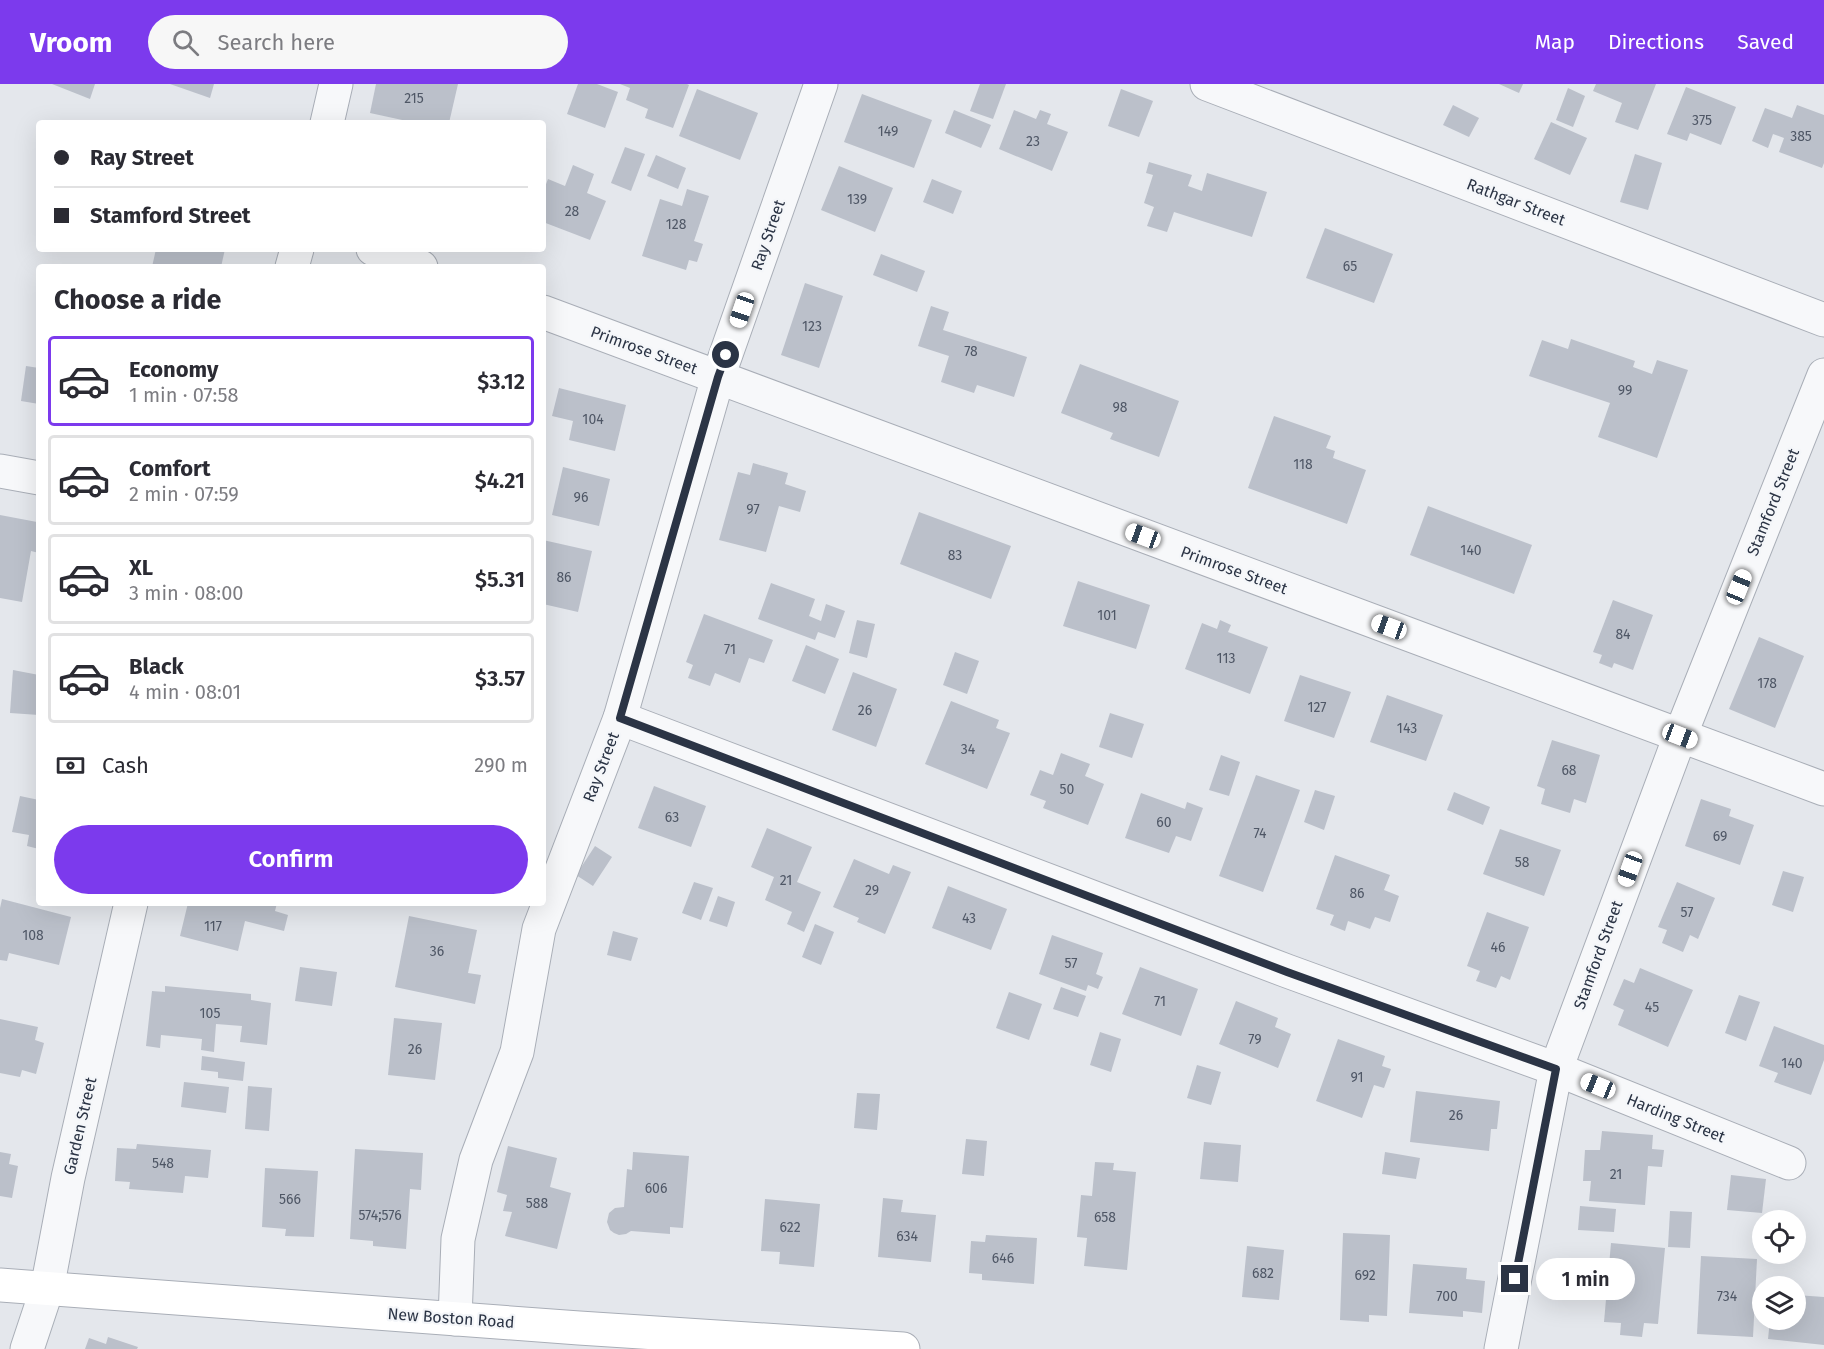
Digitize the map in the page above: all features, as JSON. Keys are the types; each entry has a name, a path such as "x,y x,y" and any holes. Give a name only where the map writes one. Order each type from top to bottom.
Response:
{"street":[{"path":"328,120 336,84"},
{"name":"Ray Street","path":"455,1319 458,1239 476,1160 517,1052 539,929 620,718 718,377 821,84"},
{"name":"Rathgar Street","path":"1207,84 1824,320"},
{"path":"381,252 414,264"},
{"name":"Primrose Street","path":"546,313 1824,789"},
{"name":"Stamford Street","path":"1502,1349 1556,1069 1680,736 1824,375"},
{"path":"0,471 36,477"},
{"name":"Harding Street","path":"620,718 1287,972 1556,1069 1789,1163"},
{"name":"Garden Street","path":"27,1349 47,1289 68,1178 130,906"},
{"name":"New Boston Road","path":"0,1285 455,1319 664,1341 903,1349"}],"building":[{"path":"52,84 95,84 90,99"},
{"path":"170,84 214,84 210,98"},
{"path":"376,84 458,84 450,120 402,120 370,113"},
{"path":"578,84 597,84 618,92 605,128 567,114"},
{"path":"620,84 689,85 673,128 645,118 648,109 626,100 630,88"},
{"path":"980,84 1006,84 993,119 970,111"},
{"path":"1499,84 1523,84 1519,93"},
{"path":"1596,84 1656,84 1638,130 1615,122 1622,103 1593,91"},
{"path":"1686,87 1736,107 1721,145 1690,133 1687,141 1667,134"},
{"path":"1568,88 1585,96 1573,127 1556,120"},
{"path":"697,89 758,113 740,160 679,136"},
{"path":"1121,89 1153,101 1139,137 1108,126"},
{"path":"862,94 932,120 914,168 844,142"},
{"path":"1453,105 1479,118 1469,137 1443,125"},
{"path":"1797,105 1824,115 1824,163 1822,168 1779,152 1784,138 1773,134 1768,148 1752,141 1765,108 1792,118"},
{"path":"954,110 991,125 981,148 945,133"},
{"path":"1014,110 1036,119 1040,110 1051,114 1047,124 1068,132 1052,171 999,149"},
{"path":"1551,122 1587,138 1570,175 1534,159"},
{"path":"625,147 645,154 631,191 611,183"},
{"path":"1635,154 1662,163 1648,210 1620,202"},
{"path":"656,155 686,168 678,189 647,176"},
{"path":"1149,162 1192,175 1188,186 1202,191 1207,173 1267,192 1252,237 1174,212 1167,232 1147,226 1154,207 1144,203 1153,175 1146,173"},
{"path":"573,165 594,174 587,193 606,201 590,240 546,223 548,179 565,186"},
{"path":"839,166 893,188 875,232 821,210"},
{"path":"932,179 962,191 953,214 923,202"},
{"path":"687,189 709,196 694,241 703,244 697,262 689,260 686,270 642,256 660,199 682,206"},
{"path":"1325,228 1393,254 1374,303 1306,278"},
{"path":"155,252 224,252 222,264 153,264"},
{"path":"881,254 925,271 917,292 873,275"},
{"path":"805,283 843,296 819,368 781,355"},
{"path":"931,306 949,312 943,330 1027,357 1014,397 977,385 974,393 941,382 949,356 918,346"},
{"path":"1571,339 1635,361 1633,367 1652,374 1657,360 1688,370 1657,458 1598,437 1610,403 1529,376 1542,340 1568,349"},
{"path":"1080,364 1179,401 1159,457 1110,439 1113,433 1061,413"},
{"path":"26,366 36,368 36,404 21,401"},
{"path":"559,388 626,405 615,451 569,440 573,421 552,416"},
{"path":"1274,416 1331,436 1326,448 1335,451 1333,458 1366,470 1347,524 1248,488"},
{"path":"753,463 788,473 785,484 806,491 800,512 779,506 766,552 719,540 738,472 750,475"},
{"path":"563,467 610,479 599,526 552,515"},
{"path":"1428,506 1532,545 1514,594 1410,555"},
{"path":"919,512 1011,546 991,599 900,564"},
{"path":"0,515 36,522 36,552 31,551 22,602 0,598"},
{"path":"546,541 592,551 578,612 546,605"},
{"path":"1078,581 1150,605 1136,649 1063,626"},
{"path":"771,583 815,599 809,616 821,621 826,604 845,611 835,638 818,632 815,640 758,619"},
{"path":"1613,600 1653,615 1633,670 1614,663 1612,668 1599,663 1602,655 1593,652"},
{"path":"704,614 773,640 764,663 749,658 740,683 715,673 710,686 688,678 693,665 686,662"},
{"path":"857,620 875,624 867,658 849,653"},
{"path":"1220,620 1231,625 1228,632 1268,647 1250,694 1185,669 1202,623 1217,629"},
{"path":"1759,637 1804,656 1775,728 1729,709"},
{"path":"806,645 839,659 825,694 792,681"},
{"path":"955,652 979,661 967,694 943,685"},
{"path":"13,670 36,674 36,715 10,713"},
{"path":"853,672 897,689 876,747 832,730"},
{"path":"1300,675 1351,692 1334,738 1284,721"},
{"path":"1387,695 1443,715 1426,761 1370,742"},
{"path":"951,701 999,720 996,728 1010,733 987,789 925,764"},
{"path":"1110,713 1144,724 1132,758 1099,747"},
{"path":"1552,740 1600,755 1586,803 1574,799 1570,813 1541,804 1545,789 1537,786"},
{"path":"1061,753 1090,764 1085,776 1104,784 1088,825 1043,808 1046,801 1030,795 1040,770 1053,775"},
{"path":"1221,755 1240,762 1229,796 1209,790"},
{"path":"1256,775 1300,790 1263,892 1219,876"},
{"path":"654,786 706,806 691,847 638,828"},
{"path":"1315,790 1335,796 1324,830 1304,822"},
{"path":"1454,792 1490,807 1483,825 1447,810"},
{"path":"1141,793 1185,809 1187,802 1203,808 1191,841 1176,836 1169,853 1125,838"},
{"path":"20,796 36,799 36,848 27,846 29,835 12,832"},
{"path":"1701,799 1731,809 1729,816 1754,825 1740,865 1685,846"},
{"path":"767,828 812,847 797,882 821,892 804,932 787,924 792,912 765,900 774,877 751,867"},
{"path":"1500,829 1561,850 1544,896 1483,874"},
{"path":"595,846 612,857 593,886 576,875"},
{"path":"1335,855 1390,875 1384,890 1399,896 1390,922 1375,917 1370,929 1348,921 1345,931 1330,925 1334,915 1316,909"},
{"path":"854,859 889,874 893,865 911,872 885,934 857,922 859,918 833,907"},
{"path":"1783,871 1804,877 1793,912 1772,905"},
{"path":"694,882 713,888 701,920 682,913"},
{"path":"1677,882 1715,898 1698,939 1690,935 1683,952 1662,943 1667,930 1658,927"},
{"path":"948,886 1007,909 991,950 932,928"},
{"path":"718,896 735,902 727,927 709,921"},
{"path":"2,899 71,917 59,965 9,953 7,961 0,960"},
{"path":"187,906 276,906 275,911 288,915 284,931 245,921 238,951 180,936"},
{"path":"1487,912 1529,927 1510,980 1501,976 1496,988 1476,981 1480,971 1467,966"},
{"path":"409,916 477,930 468,973 481,975 475,1004 395,987"},
{"path":"815,924 834,932 821,965 802,957"},
{"path":"613,931 638,938 631,961 607,955"},
{"path":"1052,935 1103,953 1096,974 1103,977 1098,989 1088,985 1086,991 1039,974"},
{"path":"300,967 337,972 332,1006 295,1001"},
{"path":"1140,967 1198,989 1181,1036 1122,1014"},
{"path":"1640,968 1693,990 1668,1047 1618,1025 1624,1010 1613,1005 1624,979 1634,983"},
{"path":"165,986 251,994 251,1000 271,1003 267,1045 240,1042 242,1026 216,1024 214,1052 201,1050 202,1039 161,1035 160,1048 146,1046 152,991 165,992"},
{"path":"1061,987 1086,996 1078,1017 1053,1009"},
{"path":"1009,992 1042,1004 1029,1040 996,1028"},
{"path":"1739,995 1760,1002 1746,1041 1725,1033"},
{"path":"1236,1001 1278,1018 1275,1027 1291,1034 1278,1068 1219,1044"},
{"path":"394,1018 442,1023 435,1080 388,1075"},
{"path":"0,1019 38,1027 35,1040 44,1043 36,1074 22,1070 20,1077 0,1073"},
{"path":"1774,1026 1824,1045 1824,1060 1811,1095 1774,1082 1778,1073 1759,1066"},
{"path":"1100,1032 1121,1039 1111,1072 1090,1065"},
{"path":"1338,1039 1385,1056 1382,1066 1391,1069 1384,1088 1374,1085 1362,1118 1316,1101"},
{"path":"202,1056 245,1062 243,1081 218,1078 218,1072 201,1070"},
{"path":"1197,1065 1221,1072 1211,1105 1187,1098"},
{"path":"184,1082 229,1087 226,1113 181,1107"},
{"path":"248,1086 272,1088 269,1131 245,1129"},
{"path":"1416,1091 1500,1101 1497,1129 1491,1129 1489,1151 1410,1142"},
{"path":"857,1093 880,1094 877,1130 854,1128"},
{"path":"1602,1131 1653,1135 1652,1149 1664,1150 1662,1167 1648,1166 1645,1205 1589,1201 1591,1181 1583,1181 1585,1150 1600,1150"},
{"path":"966,1139 987,1141 984,1176 962,1174"},
{"path":"1204,1142 1241,1145 1238,1182 1200,1179"},
{"path":"137,1144 211,1150 208,1178 185,1176 183,1193 129,1189 130,1182 115,1181 117,1148 136,1149"},
{"path":"508,1146 557,1158 550,1187 571,1193 557,1249 505,1236 512,1212 503,1211 507,1195 497,1192"},
{"path":"355,1149 423,1153 421,1190 410,1189 406,1249 373,1246 373,1241 350,1239"},
{"path":"0,1152 11,1154 9,1164 18,1166 12,1198 0,1196"},
{"path":"633,1152 689,1156 683,1228 670,1227 670,1234 631,1231 619,1235 610,1230 607,1222 609,1213 615,1208 624,1207 627,1169 632,1170"},
{"path":"1385,1152 1420,1158 1416,1179 1382,1174"},
{"path":"1095,1162 1114,1163 1113,1170 1136,1172 1127,1270 1084,1266 1087,1238 1077,1237 1081,1195 1092,1196"},
{"path":"265,1168 318,1171 314,1237 285,1236 286,1229 262,1227"},
{"path":"1731,1175 1766,1179 1762,1210 1752,1210 1752,1212 1727,1210"},
{"path":"883,1198 903,1200 901,1212 936,1215 931,1262 878,1257"},
{"path":"765,1199 820,1204 814,1267 779,1264 780,1252 761,1251"},
{"path":"1580,1206 1616,1209 1614,1232 1578,1230"},
{"path":"1670,1211 1692,1212 1690,1248 1668,1247"},
{"path":"1343,1233 1390,1235 1387,1316 1369,1315 1369,1322 1340,1320"},
{"path":"986,1235 1037,1238 1034,1284 982,1280 982,1274 969,1273 971,1241 985,1242"},
{"path":"1611,1243 1665,1248 1658,1324 1644,1323 1642,1337 1620,1335 1621,1323 1604,1322"},
{"path":"1247,1246 1284,1250 1279,1300 1242,1297"},
{"path":"1701,1256 1752,1259 1752,1264 1757,1264 1756,1276 1752,1276 1753,1337 1697,1334"},
{"path":"1413,1264 1467,1268 1466,1279 1485,1281 1482,1313 1463,1311 1463,1317 1409,1313"},
{"path":"1806,1296 1824,1297 1824,1345 1768,1339 1769,1330 1806,1330"},
{"path":"108,1337 138,1347 137,1349 85,1349 89,1338 106,1344"}],"route":[{"path":"726,355 620,718 1287,972 1556,1069 1515,1279"}]}
